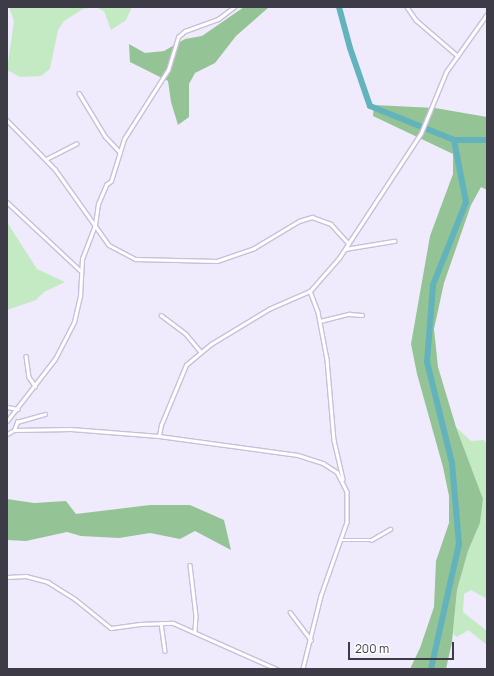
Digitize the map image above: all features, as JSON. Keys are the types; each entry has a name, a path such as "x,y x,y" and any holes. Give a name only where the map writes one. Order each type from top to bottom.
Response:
{"street":[{"path":"7,421 18,409 57,356 74,322 80,297 81,270 84,251 95,225 98,204 106,185 111,181 120,152 131,125 155,94 168,70 178,37 184,31 213,22 234,7"},
{"path":"407,7 416,20 458,56"},
{"path":"159,436 182,371 201,352 270,309 310,291 345,249 421,132 446,72 487,14"},
{"path":"79,94 104,136 120,152"},
{"path":"7,120 46,159 68,186 112,248 143,261 217,261 254,248 299,221 312,217 335,227 348,243"},
{"path":"46,159 76,144"},
{"path":"7,202 81,270"},
{"path":"345,249 394,241"},
{"path":"302,669 311,641 321,596 347,522 348,505 334,440 331,391 320,321 310,291"},
{"path":"320,321 349,314 362,315"},
{"path":"161,315 186,334 201,352"},
{"path":"26,356 29,377 35,386"},
{"path":"7,407 18,409"},
{"path":"14,430 17,422 45,414"},
{"path":"7,434 14,430 100,430 159,436 308,457 329,466 343,480"},
{"path":"341,540 372,540 390,529"},
{"path":"190,565 196,616 195,632"},
{"path":"7,577 26,576 48,582 75,599 111,628 172,623 277,669"},
{"path":"290,612 311,641"},
{"path":"161,623 165,652"}],"green space":[{"path":"9,7 94,7 83,9 64,21 58,30 50,69 41,76 20,77 7,70 14,21"},
{"path":"95,7 132,7 126,20 111,30 104,11"},
{"path":"244,7 269,7 236,36 215,63 195,73 189,84 189,117 178,125 171,102 168,81 130,62 129,44 145,53 164,51 185,39 202,36"},
{"path":"374,105 435,108 487,117 487,190 481,187 471,205 444,283 434,329 438,367 456,427 483,499 480,523 468,551 457,590 452,642 446,669 410,669 420,648 434,607 436,561 449,523 449,496 443,467 417,374 411,344 430,236 453,174 453,154 373,116"},
{"path":"7,222 37,269 65,282 44,292 36,300 7,310"},
{"path":"456,427 471,441 484,440 487,445 487,599 471,590 464,594 463,612 487,631 487,645 468,630 457,637 453,634 457,590 468,551 480,523 483,499"},
{"path":"7,499 34,503 66,501 76,514 150,505 190,505 224,520 231,550 195,531 180,539 150,533 119,538 81,536 67,532 26,541 7,540"}],"waterway":[{"path":"339,7 350,48 370,106 454,140 487,140"},
{"path":"431,669 459,544 452,463 427,362 433,285 466,202 454,140"}]}
